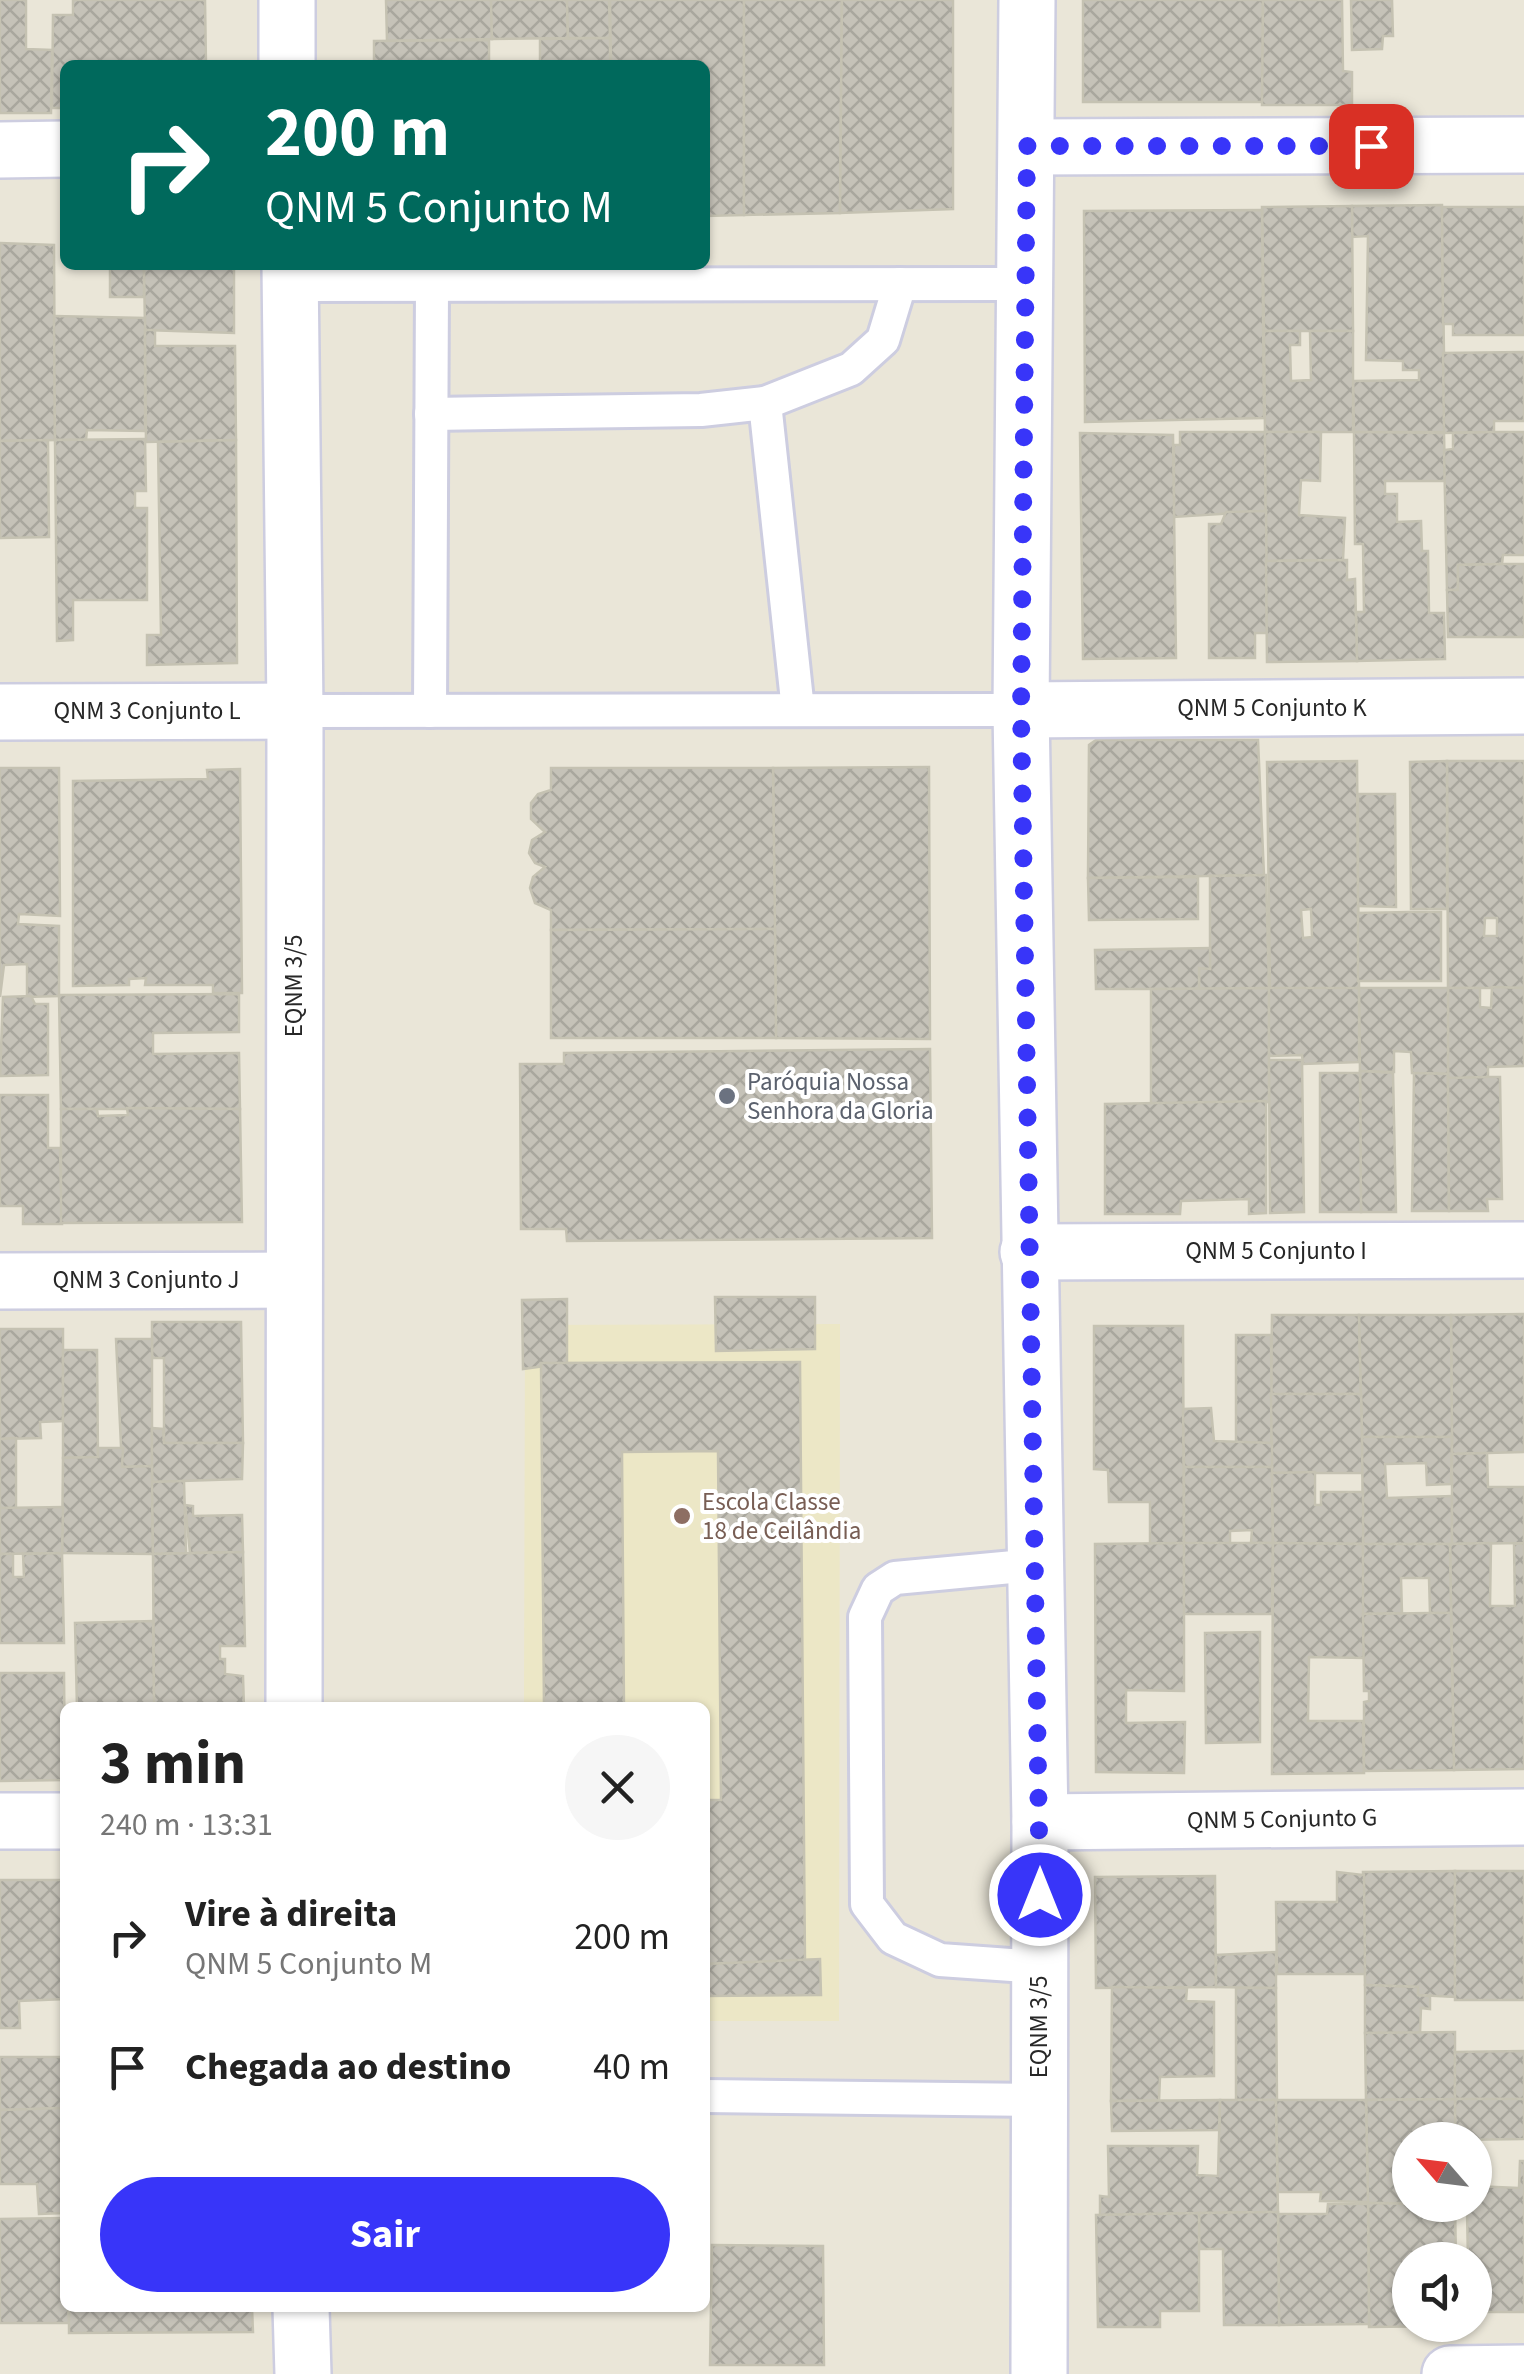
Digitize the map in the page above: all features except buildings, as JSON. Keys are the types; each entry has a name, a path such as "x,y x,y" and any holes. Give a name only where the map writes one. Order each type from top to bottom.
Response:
{"street":[{"path":"287,0 288,60"},
{"name":"EQNM 3/5","path":"1027,0 1021,710 1040,1822 1039,2374"},
{"path":"1027,146 1524,145"},
{"path":"0,150 60,149"},
{"name":"EQNM 3/5","path":"290,275 295,710 294,1702"},
{"name":"QNM 5 Conjunto K","path":"1021,710 1524,706"},
{"name":"QNM 3 Conjunto L","path":"0,712 295,710"},
{"name":"QNM 5 Conjunto I","path":"1028,1252 1524,1250"},
{"name":"QNM 3 Conjunto J","path":"0,1281 293,1280"},
{"name":"QNM 5 Conjunto G","path":"1040,1822 1524,1816"},
{"path":"0,1821 60,1820"},
{"path":"302,2312 302,2374"},
{"path":"1450,2374 1524,2374"}],"lane":[{"path":"290,275 432,286 1026,284"},
{"path":"431,414 701,410 765,403 850,369 883,340 900,284"},
{"path":"430,710 432,286"},
{"path":"765,403 798,710"},
{"path":"295,710 1021,710"},
{"path":"1034,1565 895,1578 878,1589 865,1617 867,1866 868,1904 893,1938 940,1960 1039,1967"},
{"path":"710,2096 1040,2100"}],"shaded area":[{"name":"Escola Classe 18 de Ceilândia","path":"840,1324 839,2021 710,2021 710,1702 524,1702 525,1325"}],"place":[{"name":"Paróquia Nossa Senhora da Gloria","path":"727,1096"},
{"name":"Escola Classe 18 de Ceilândia","path":"682,1516"}],"route":[{"path":"1040,1895 1021,710 1027,146 1371,146"}]}
